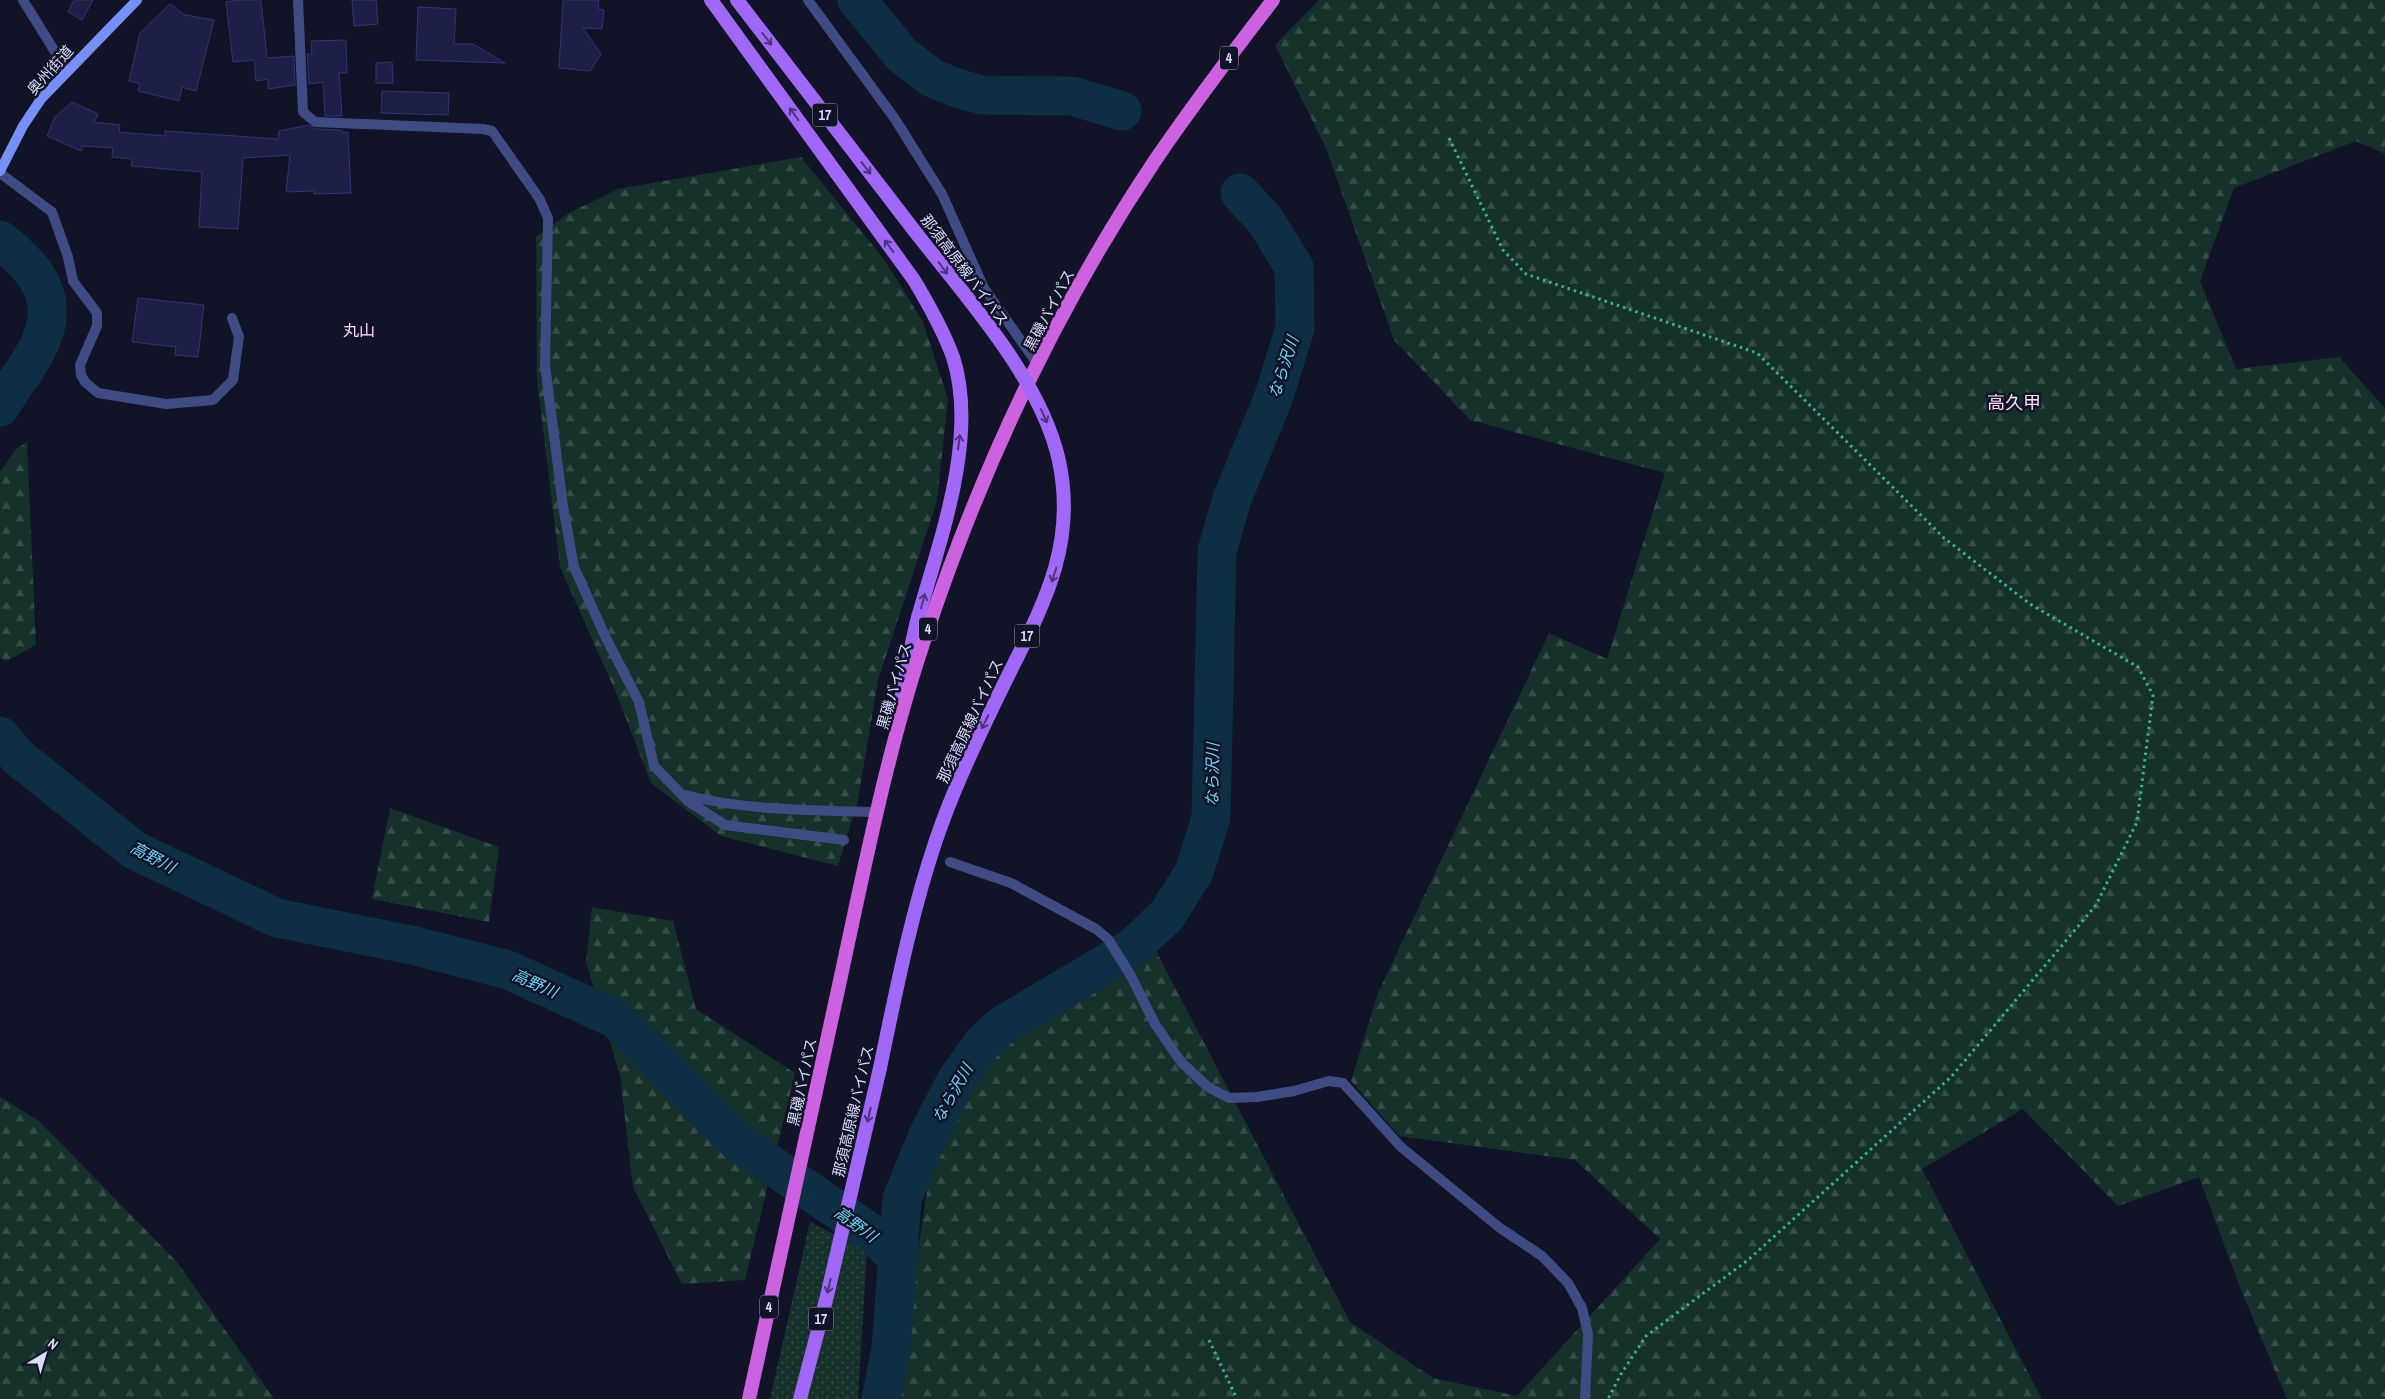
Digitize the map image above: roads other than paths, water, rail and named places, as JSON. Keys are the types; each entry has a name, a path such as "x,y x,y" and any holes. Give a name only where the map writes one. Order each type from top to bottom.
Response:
{"highway":[{"name":"黒磯バイパス","path":"749,1399 877,812 911,681 958,546 993,460 1038,365 1098,252 1156,159 1273,0"}],"main road":[{"name":"奥州街道","path":"0,172 23,126 42,99 67,70 137,0"},
{"name":"17","path":"711,0 914,280 937,319 953,358 960,393 961,430 954,484 917,624 892,751"},
{"name":"那須高原線バイパス","path":"737,0 990,329 1036,399 1051,431 1059,462 1063,498 1062,536 1056,571 1042,608 975,744 936,841 907,942 880,1068 800,1399"}],"street":[{"path":"23,0 67,70"},
{"path":"298,0 303,112 315,122 483,129 492,131 539,198 548,218 545,365 563,506 574,567 606,638 640,702 654,766 688,801 725,825 844,840"},
{"path":"808,0 895,119 942,194 984,288 1038,365"},
{"path":"0,172 52,212 68,257 73,281 97,313 97,326 80,365 81,375 85,382 98,393 166,404 213,400 233,380 239,338 232,318"},
{"path":"681,794 711,802 751,808 877,812"},
{"path":"950,862 1011,883 1096,929 1108,939 1131,976 1156,1024 1181,1062 1208,1087 1230,1098 1257,1097 1294,1091 1329,1081 1344,1083 1401,1147 1500,1228 1542,1256 1568,1283 1582,1308 1588,1334 1585,1399"}],"waterway":[{"name":"なら沢川","path":"857,0 902,55 932,78 982,95 1072,96 1122,111"},
{"name":"なら沢川","path":"881,1399 891,1349 902,1199 929,1133 957,1079 982,1044 1001,1026 1132,948 1167,915 1194,872 1211,818 1217,551 1232,499 1274,396 1295,328 1294,267 1265,220 1240,193"},
{"name":"高野川","path":"0,240 26,263 36,276 43,288 47,302 44,333 36,351 0,407"},
{"name":"高野川","path":"0,736 19,758 134,850 277,918 416,946 508,970 616,1019 739,1143 874,1235 899,1260"}],"district":[{"name":"丸山","path":"359,330"},
{"name":"高久甲","path":"2014,402"}]}
